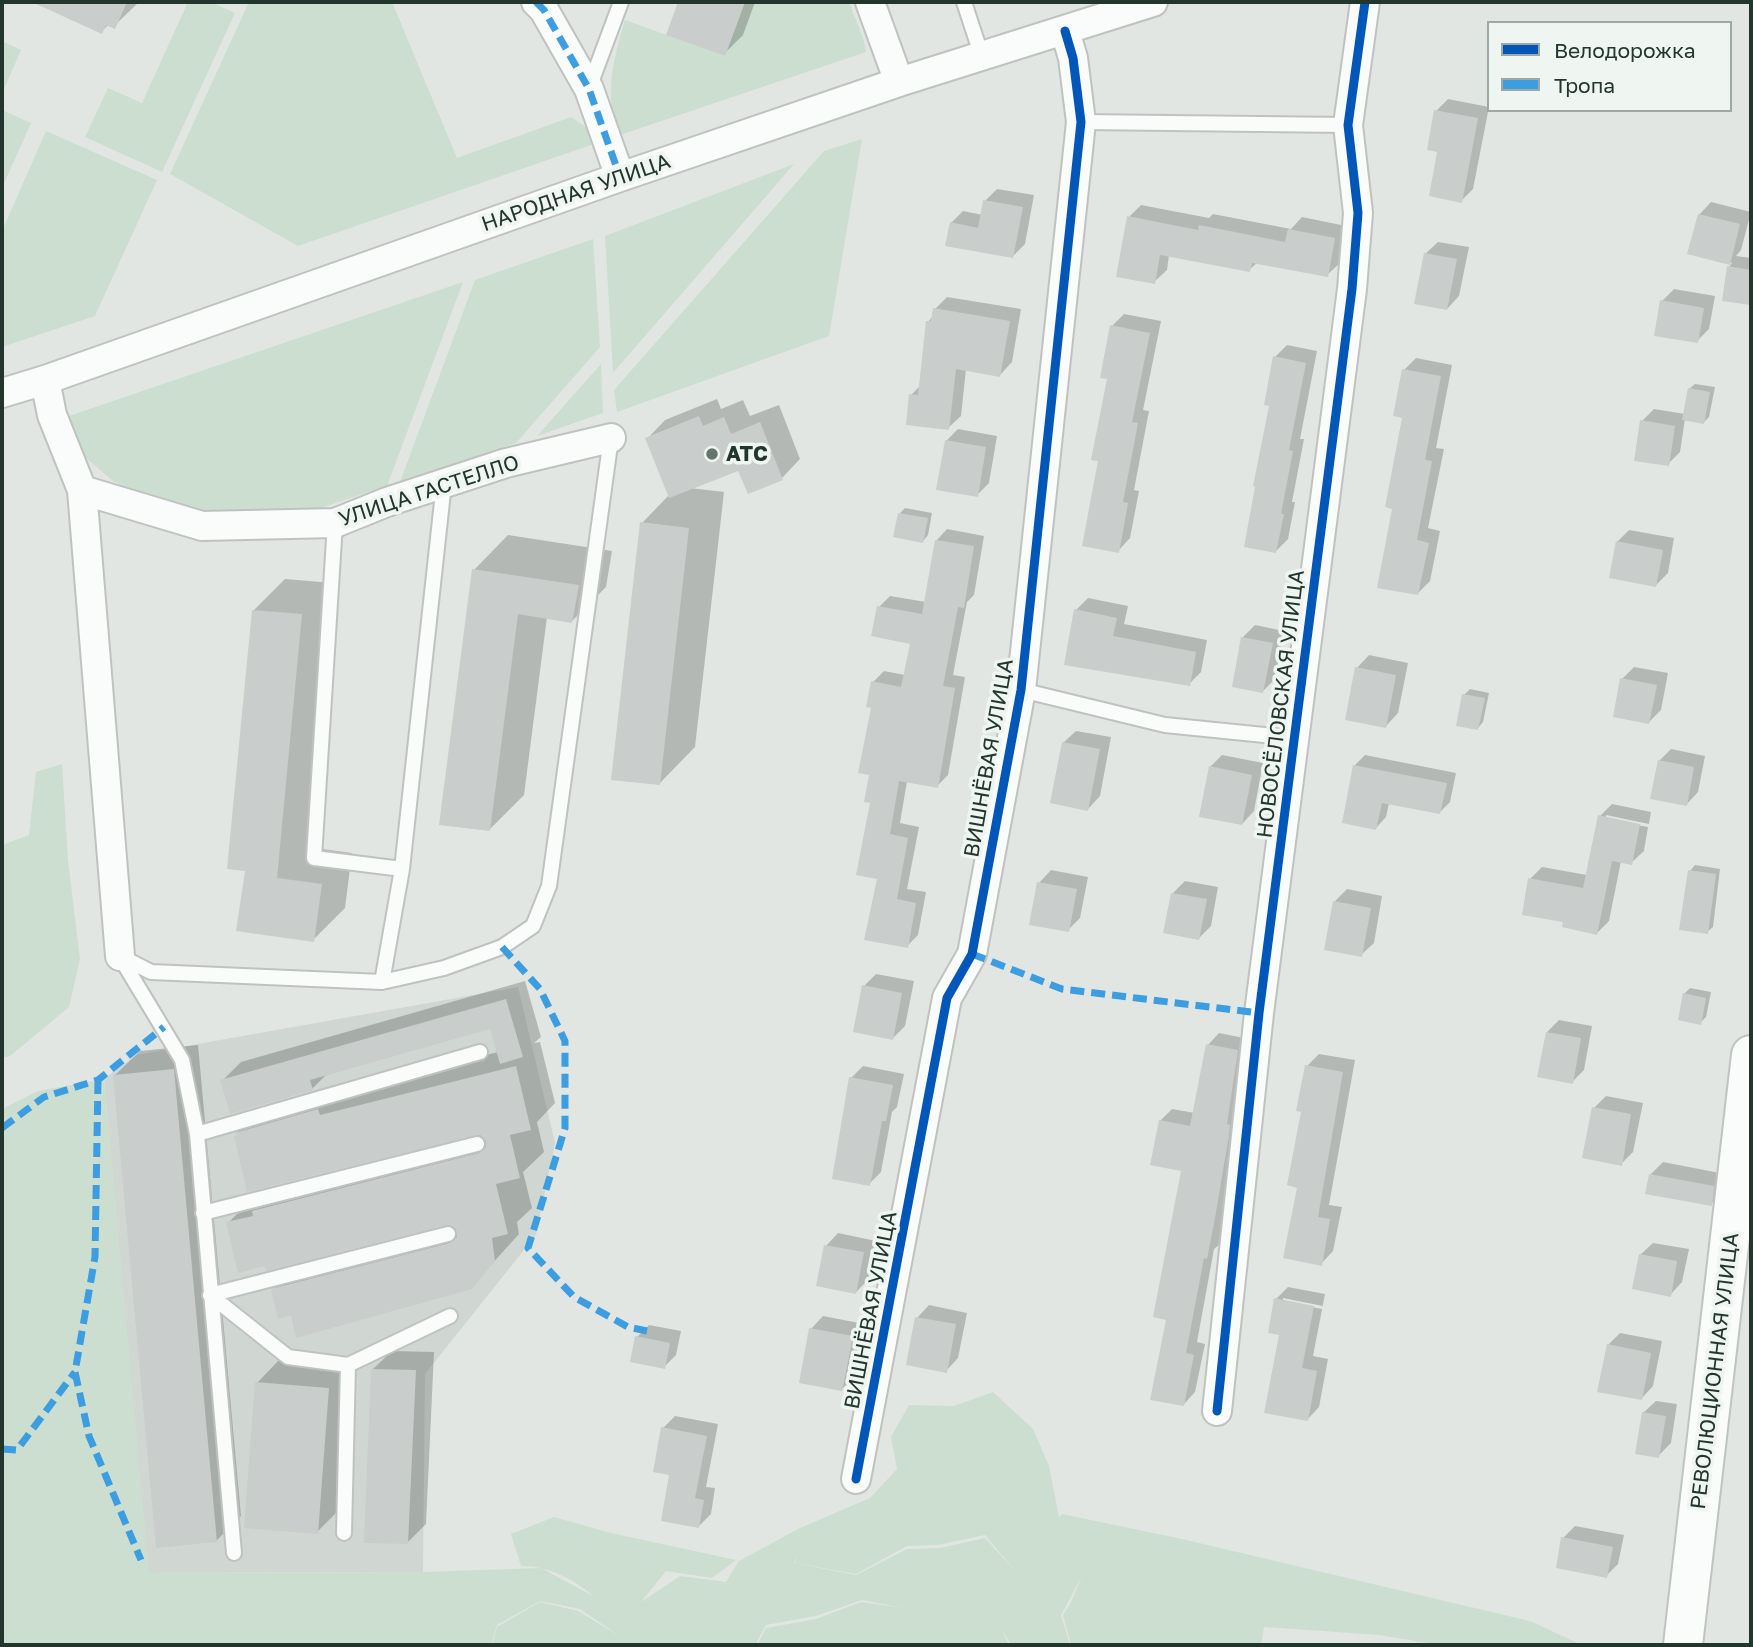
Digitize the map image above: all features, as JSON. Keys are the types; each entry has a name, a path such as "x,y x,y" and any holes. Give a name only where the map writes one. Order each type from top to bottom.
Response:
{"street":[{"path":"536,2 544,10 589,89 620,177"},
{"path":"870,2 899,82"},
{"name":"НАРОДНАЯ УЛИЦА","path":"2,393 899,82 1153,2"},
{"name":"НОВОСЁЛОВСКАЯ УЛИЦА","path":"1217,1412 1257,1027 1352,289 1358,214 1348,125 1365,2"},
{"name":"ВИШНЁВАЯ УЛИЦА","path":"856,1479 947,998 972,954 1021,690 1081,122 1073,58 1065,31"},
{"path":"45,380 52,415 82,490 120,956"},
{"name":"УЛИЦА ГАСТЕЛЛО","path":"82,490 202,526 335,523 387,502 506,463 611,438"},
{"name":"РЕВОЛЮЦИОННАЯ УЛИЦА","path":"1683,1645 1751,1055"}],"lane":[{"path":"589,89 621,2"},
{"path":"964,2 982,57"},
{"path":"1081,122 1348,125"},
{"path":"120,956 151,972 382,982 444,968 502,947 533,926 549,886 611,438"},
{"path":"382,982 402,869 444,483"},
{"path":"335,523 314,858 402,869"},
{"path":"1021,690 1165,725 1294,738"},
{"path":"120,956 182,1060 197,1134 234,1553"},
{"path":"197,1134 480,1052"},
{"path":"203,1213 477,1144"},
{"path":"210,1295 448,1234"},
{"path":"210,1295 288,1357 348,1365 450,1316"},
{"path":"344,1533 348,1365"}],"shaded area":[{"path":"518,987 555,1143 536,1235 425,1374 423,1572 148,1573 104,1079 136,1055"}],"green space":[{"path":"188,2 211,2 235,13 162,172 85,137 108,88 142,103"},
{"path":"249,2 392,2 457,158 571,117 589,129 594,144 298,246 170,174"},
{"path":"745,2 849,2 866,52 620,135 615,122 611,93 614,63 625,20 725,56"},
{"path":"2,41 21,50 2,94"},
{"path":"2,110 31,123 2,188"},
{"path":"46,131 157,180 95,316 2,347 2,231"},
{"path":"862,139 829,336 617,412 614,390 824,151"},
{"path":"794,164 613,373 605,236"},
{"path":"593,239 600,347 516,443 400,482 475,280"},
{"path":"463,282 387,486 302,514 223,517 158,503 113,481 86,458 72,434 66,417"},
{"path":"601,364 603,413 537,436"},
{"path":"62,764 68,860 80,959 69,1007 10,1056 2,1058 2,845 29,835 36,772"},
{"path":"104,1079 149,1573 423,1572 540,1568 521,1566 511,1534 554,1517 611,1533 736,1560 712,1578 666,1571 641,1602 680,1576 726,1582 739,1561 800,1528 870,1498 897,1469 891,1437 909,1405 954,1406 993,1392 1033,1429 1049,1466 1059,1517 1062,1514 1182,1539 1530,1621 1582,1645 1434,1644 1379,1635 1264,1627 1261,1645 1071,1645 1063,1615 1082,1576 1061,1615 1070,1645 1011,1645 1001,1628 1009,1645 757,1645 766,1628 816,1619 861,1602 903,1608 862,1600 816,1616 766,1625 755,1645 492,1645 497,1627 540,1602 578,1611 621,1637 580,1609 540,1601 497,1625 491,1645 2,1645 2,1109 38,1091","holes":["985,1535 1016,1572 985,1538 940,1548 907,1549 856,1575 794,1563 796,1556 795,1563 856,1574 907,1546 938,1545","542,1569 578,1584 593,1596"]}],"building":[{"path":"32,2 127,2 115,29 106,25 102,34"},
{"path":"678,2 745,2 725,56 666,35"},
{"path":"1434,110 1478,118 1462,203 1429,196 1437,152 1427,150"},
{"path":"983,200 1023,207 1013,258 945,246 950,222 978,228"},
{"path":"1698,214 1740,224 1730,265 1687,254"},
{"path":"1127,216 1198,230 1199,225 1285,242 1288,229 1335,238 1328,277 1252,263 1250,272 1160,255 1155,284 1116,277"},
{"path":"1424,253 1457,259 1447,310 1414,304"},
{"path":"1727,266 1751,270 1751,305 1722,301"},
{"path":"1660,300 1704,308 1698,343 1654,336"},
{"path":"933,308 1010,321 1000,377 956,369 949,430 906,425 909,394 918,395 926,321 931,321"},
{"path":"1110,325 1150,333 1132,422 1138,423 1123,502 1128,503 1119,553 1082,546 1098,461 1091,460 1107,379 1100,378"},
{"path":"1273,356 1306,363 1289,450 1293,451 1276,553 1244,547 1269,406 1264,405"},
{"path":"1402,369 1441,376 1425,460 1432,461 1417,540 1429,543 1418,595 1377,588 1392,509 1385,507 1402,418 1393,416"},
{"path":"1688,388 1710,392 1704,424 1682,420"},
{"name":"АТС","path":"699,416 703,426 724,417 731,434 760,422 783,480 748,494 738,471 669,498 645,438"},
{"path":"1640,420 1675,426 1669,466 1634,461"},
{"path":"945,440 986,447 978,497 936,490"},
{"path":"898,513 928,518 923,543 893,537"},
{"path":"640,522 689,528 660,785 611,780"},
{"path":"935,540 974,546 964,608 958,607 943,686 955,688 938,788 899,781 890,834 908,838 897,899 916,903 908,948 864,940 877,879 856,875 870,803 864,802 869,775 858,773 871,708 866,707 871,681 901,687 910,644 871,636 877,606 922,614"},
{"path":"1616,541 1663,550 1656,587 1609,578"},
{"path":"472,569 579,585 572,623 518,614 490,831 439,825"},
{"path":"1074,609 1117,618 1113,636 1196,652 1190,686 1064,665"},
{"path":"252,610 302,614 277,878 322,884 314,942 236,931 245,871 227,869"},
{"path":"1241,637 1273,643 1263,693 1232,687"},
{"path":"1355,667 1396,675 1386,728 1345,720"},
{"path":"1620,678 1657,685 1649,724 1613,717"},
{"path":"1462,694 1485,698 1478,730 1456,726"},
{"path":"1062,742 1100,749 1088,811 1050,803"},
{"path":"1658,760 1694,767 1687,806 1650,799"},
{"path":"1353,765 1447,783 1440,814 1382,803 1376,830 1342,823"},
{"path":"1209,766 1252,775 1242,825 1199,817"},
{"path":"1598,815 1640,824 1632,865 1612,861 1597,935 1562,927 1563,922 1522,915 1528,878 1583,888"},
{"path":"1688,870 1716,874 1708,934 1679,930"},
{"path":"1037,882 1077,889 1069,932 1029,925"},
{"path":"1171,893 1207,899 1199,940 1163,933"},
{"path":"1333,901 1371,908 1362,957 1324,950"},
{"path":"862,985 902,993 893,1040 853,1032"},
{"path":"1683,993 1706,998 1701,1025 1678,1020"},
{"path":"506,999 523,1057 500,1064 490,1029 310,1080 313,1090 230,1114 220,1080"},
{"path":"1546,1032 1581,1038 1573,1084 1537,1077"},
{"path":"1206,1044 1238,1050 1227,1124 1230,1125 1229,1135 1215,1218 1207,1259 1204,1258 1186,1353 1194,1355 1184,1406 1150,1400 1166,1320 1153,1317 1181,1171 1150,1165 1159,1120 1190,1126"},
{"path":"1305,1065 1343,1072 1318,1217 1330,1219 1322,1266 1283,1258 1297,1188 1287,1185 1301,1112 1296,1111"},
{"path":"516,1066 531,1130 510,1135 520,1178 496,1184 508,1234 492,1238 495,1261 472,1289 296,1338 291,1315 278,1319 271,1289 450,1243 457,1237 455,1228 446,1225 266,1271 265,1266 238,1273 226,1222 253,1216 252,1211 479,1153 486,1147 486,1141 480,1135 475,1135 247,1192 235,1133 318,1109 320,1115"},
{"path":"174,1069 217,1542 156,1548 113,1075"},
{"path":"849,1077 893,1085 886,1121 882,1121 870,1186 832,1179"},
{"path":"1592,1107 1631,1114 1622,1166 1582,1158"},
{"path":"1649,1174 1714,1186 1712,1206 1645,1194"},
{"path":"824,1245 864,1252 856,1294 816,1286"},
{"path":"1639,1254 1677,1261 1671,1297 1632,1289"},
{"path":"1274,1298 1314,1306 1302,1368 1317,1371 1308,1421 1264,1413 1279,1335 1268,1333"},
{"path":"915,1317 956,1324 947,1373 906,1365"},
{"path":"809,1328 853,1336 842,1391 799,1383"},
{"path":"635,1336 670,1343 665,1369 630,1362"},
{"path":"1607,1344 1651,1353 1642,1400 1597,1392"},
{"path":"371,1369 416,1370 408,1544 364,1543"},
{"path":"255,1382 329,1388 318,1534 244,1528"},
{"path":"1642,1412 1666,1416 1659,1458 1635,1454"},
{"path":"661,1427 707,1436 695,1498 704,1500 699,1528 661,1521 669,1475 653,1472"},
{"path":"1561,1537 1613,1547 1607,1578 1556,1568"}],"marked path":[{"path":"536,2 544,10 589,89 620,177"},
{"path":"502,947 540,989 565,1041 565,1128 528,1248 574,1297 628,1327 647,1331"},
{"path":"972,954 1062,989 1259,1013"},
{"path":"2,1128 44,1097 98,1080 164,1027"},
{"path":"98,1080 95,1257 75,1372 89,1436 141,1560"},
{"path":"2,1449 17,1450 75,1372"}],"cycle path":[{"path":"1217,1411 1259,1013 1352,289 1358,213 1348,125 1365,2"},
{"path":"856,1479 947,998 972,954 1021,690 1081,122 1073,58 1065,31"}],"place":[{"name":"АТС","path":"712,454"}]}
